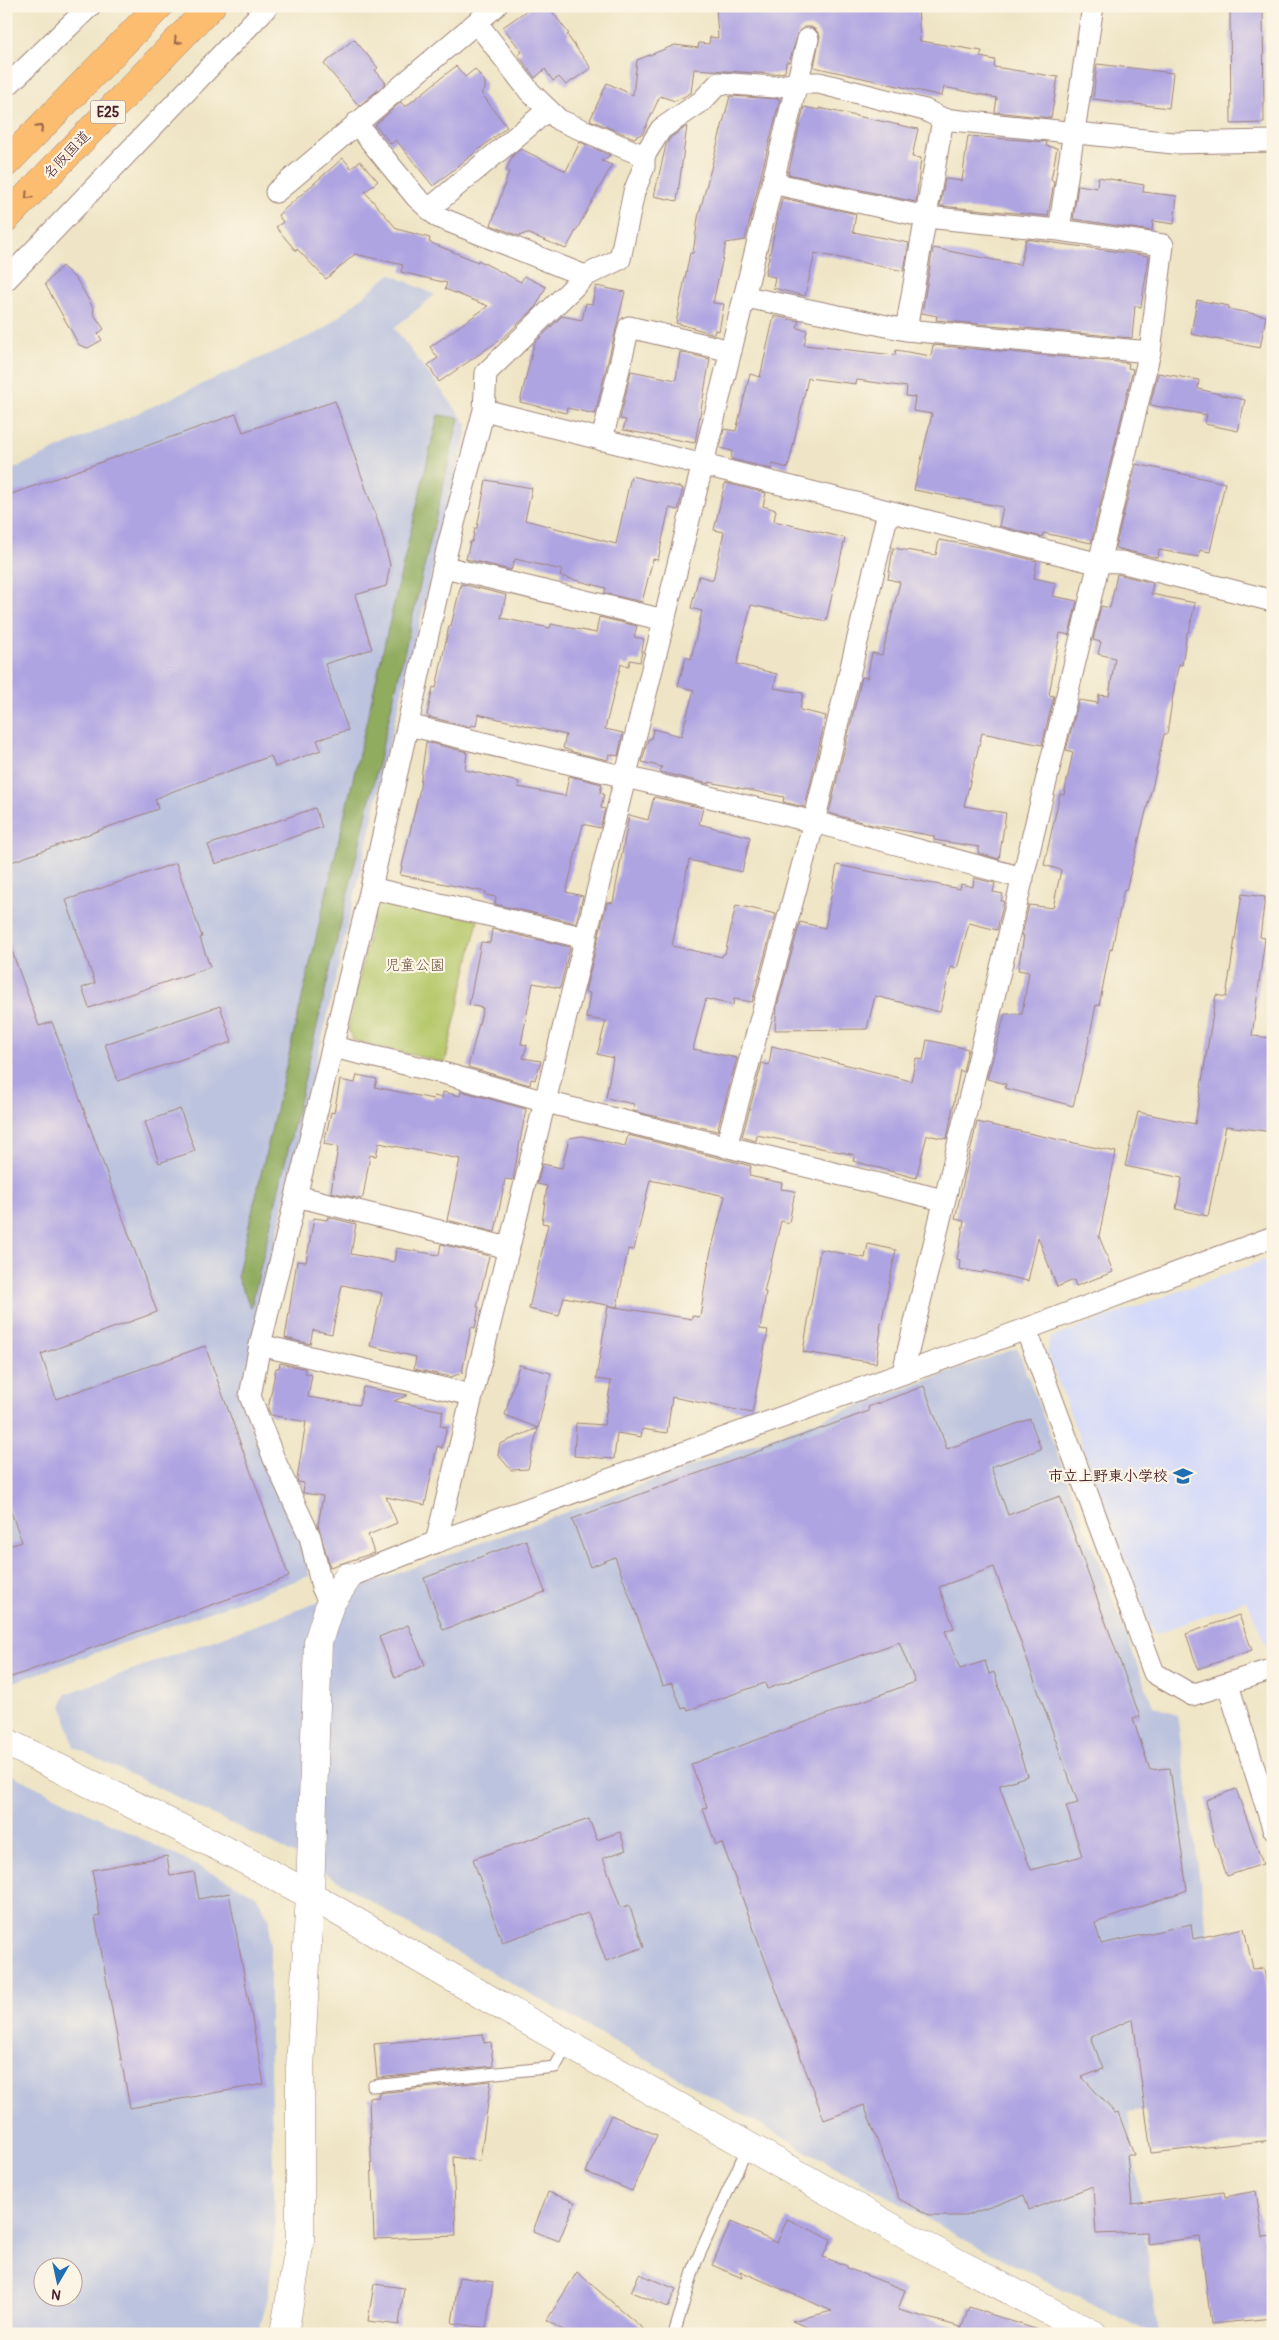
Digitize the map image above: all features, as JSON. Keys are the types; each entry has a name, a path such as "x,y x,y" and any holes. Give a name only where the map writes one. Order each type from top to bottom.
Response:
{"highway":[{"name":"E25","path":"6,163 159,6"},
{"name":"名阪国道","path":"6,218 211,6"}],"street":[{"path":"6,87 90,6"},
{"path":"6,280 268,6"},
{"path":"276,192 496,6"},
{"path":"1059,230 1093,6"},
{"path":"477,23 530,92 559,120 644,156"},
{"path":"436,1542 471,1395 546,1102 624,778 746,297 808,39"},
{"path":"330,1604 322,1587 310,1537 274,1459 250,1396 260,1345 371,888 448,550 484,410 486,373 585,276 620,259 634,192 644,167 644,156 661,129 702,101 719,83 774,87 796,83 819,83 925,110 943,119 1074,134 1172,143 1273,141"},
{"path":"429,208 548,110"},
{"path":"906,330 943,119"},
{"path":"356,123 416,197 438,216 585,276"},
{"path":"772,183 926,217 1059,230 1163,245 1150,352 943,1200 903,1372"},
{"path":"746,297 906,330 1150,352"},
{"path":"602,440 629,327 731,351"},
{"path":"484,410 1088,561 1121,562 1273,601"},
{"path":"726,1147 814,822 888,512"},
{"path":"445,567 664,620"},
{"path":"408,725 814,822 1023,878"},
{"path":"371,888 586,938"},
{"path":"333,1047 443,1072 546,1102 943,1200"},
{"path":"296,1196 509,1248"},
{"path":"284,2334 300,2241 300,2068 310,1895 318,1642 330,1604 348,1577 436,1542 1026,1329 1273,1237"},
{"path":"1026,1329 1154,1673 1192,1695 1273,1669"},
{"path":"260,1345 471,1395"},
{"path":"1228,1685 1273,1828"},
{"path":"6,1742 235,1855 310,1895 914,2240 1086,2332"}],"lane":[{"path":"373,2086 555,2067 568,2044"},
{"path":"674,2334 696,2262 748,2146"}],"shaded area":[{"path":"390,274 435,295 394,328 467,424 464,446 394,724 240,1396 263,1459 305,1553 309,1576 6,1685 6,472 321,331"},
{"name":"市立上野東小学校","path":"1273,1257 1273,1655 1270,1656 1247,1600 1154,1635 1047,1352 1050,1338"},
{"path":"1017,1348 1153,1706 1177,1714 1230,2099 1128,2112 1158,2334 1152,2334 961,2238 419,1931 298,1856 74,1747 62,1704 66,1694"},
{"path":"6,1772 256,1895 270,1921 270,2067 275,2228 268,2297 258,2334 6,2334"}],"green space":[{"path":"438,415 459,418 251,1308 237,1277"},
{"name":"児童公園","path":"385,901 478,920 445,1063 353,1040 348,1029 375,908"}],"building":[{"path":"533,6 548,6 591,68 566,85 559,77 553,81 545,69 535,78 518,55 522,52 503,27"},
{"path":"716,6 918,6 920,41 982,51 980,57 995,60 994,67 1058,77 1051,118 995,112 997,98 944,87 942,96 814,67 820,36 811,27 804,27 799,31 789,62 786,62 785,72 773,74 694,69 691,93 675,101 660,96 643,133 634,138 590,120 607,83 633,95 637,60 675,45 698,48 699,43 709,44 710,37 718,38"},
{"path":"1230,6 1263,6 1264,123 1231,124"},
{"path":"354,39 378,68 375,70 386,83 359,106 324,64"},
{"path":"1097,64 1173,73 1169,108 1093,99"},
{"path":"456,66 465,77 475,69 485,82 485,90 481,93 507,127 433,186 396,140 391,144 375,125 401,102 405,107"},
{"path":"730,96 780,99 745,240 726,243 713,303 724,304 719,331 715,330 714,334 676,323 690,253 693,253 698,218"},
{"path":"804,107 819,110 819,108 918,129 912,157 921,158 916,202 788,174"},
{"path":"687,126 677,201 654,196 666,145 670,138"},
{"path":"968,136 1047,142 1046,146 1057,148 1051,180 1054,181 1048,216 940,206 945,179 962,181"},
{"path":"580,142 610,155 601,161 612,165 566,249 527,233 519,236 491,225 509,172 506,171 513,155 521,149 566,171"},
{"path":"343,158 351,168 360,161 378,181 365,192 397,229 430,238 429,242 478,262 478,260 521,282 524,276 546,287 535,308 504,337 439,382 428,365 438,358 430,347 488,306 445,289 447,283 401,272 403,265 355,254 326,279 297,249 296,251 276,227 283,222 278,215"},
{"path":"1098,177 1144,185 1143,192 1177,196 1174,224 1153,221 1152,231 1073,219 1078,185 1097,188"},
{"path":"782,198 856,214 853,232 909,243 904,271 815,253 805,296 773,288 775,277 765,275"},
{"path":"1026,239 1149,256 1141,307 1135,306 1132,338 936,320 937,316 922,313 933,248 1020,265"},
{"path":"62,266 77,280 94,309 93,313 104,329 98,334 102,340 88,348 79,345 45,284"},
{"path":"596,286 625,292 595,414 567,408 566,413 520,402 534,344 562,316 582,320 586,303 592,304"},
{"path":"1197,300 1229,306 1228,309 1266,316 1260,348 1191,334"},
{"path":"774,316 799,321 797,328 807,330 804,345 895,355 896,350 931,356 933,345 1129,363 1128,368 1133,369 1091,543 1043,533 1042,537 999,526 1003,507 914,490 932,414 913,411 915,397 906,396 907,387 857,380 856,384 808,378 788,468 773,464 772,469 731,459 732,451 720,448 724,429 736,431 750,374 760,377"},
{"path":"680,352 710,359 695,443 623,430 626,420 620,419 631,371 676,380"},
{"path":"1158,373 1199,380 1198,389 1245,400 1238,431 1205,424 1207,415 1150,405"},
{"path":"335,401 381,531 390,565 386,586 355,595 372,649 325,664 348,730 317,740 321,750 275,767 271,756 168,793 155,799 158,809 6,864 6,496 236,414 243,432"},
{"path":"1136,464 1225,483 1210,552 1200,550 1199,557 1159,550 1158,558 1115,548"},
{"path":"631,476 683,488 678,510 669,508 658,560 653,559 642,602 604,593 606,588 560,576 562,570 515,559 511,570 466,559 470,542 472,542 475,528 477,528 486,480 532,488 525,520 616,544"},
{"path":"725,483 766,493 763,506 776,510 774,521 845,538 826,621 751,605 737,664 777,674 774,688 803,693 800,710 826,716 805,807 783,802 784,797 709,782 709,784 660,772 662,767 642,762 648,739 651,739 653,729 681,736 694,690 678,686 686,657 691,659 702,611 691,608 699,576 713,580 724,532 714,530"},
{"path":"939,540 980,547 1037,561 1034,578 1056,583 1053,596 1077,601 1069,635 1060,633 1049,695 1054,696 1042,745 982,733 964,806 1006,813 999,859 978,853 979,847 934,840 934,836 872,825 829,813 862,677 867,678 872,653 882,655 900,582 888,579 893,548 936,555"},
{"path":"1117,574 1153,583 1151,594 1195,603 1189,632 1187,632 1182,665 1179,664 1176,676 1167,734 1164,734 1126,890 1124,889 1099,1006 1096,1005 1073,1106 1005,1088 1006,1084 987,1079 1005,1014 1022,1014 1029,972 1018,970 1024,936 1022,935 1029,905 1053,908 1061,870 1044,865 1060,794 1064,795 1073,752 1066,750 1079,700 1098,703 1099,695 1109,696 1115,658 1098,654 1101,642 1093,640 1101,606 1110,608"},
{"path":"461,584 506,595 501,618 550,628 551,624 596,633 599,617 637,626 634,637 644,639 640,662 630,660 629,666 621,664 605,729 623,733 618,756 609,754 608,760 573,752 563,748 566,735 478,714 476,726 471,725 471,727 427,715 433,687 436,688 449,626 451,626"},
{"path":"426,742 467,752 465,770 519,782 518,787 565,796 569,776 602,784 600,793 604,794 601,808 605,809 600,828 583,824 566,892 583,896 576,923 495,904 496,897 486,895 486,892 400,875 419,793"},
{"path":"654,797 703,808 699,824 750,837 742,872 689,860 672,946 722,957 725,954 736,905 776,914 752,1002 734,999 733,1005 706,999 693,1049 737,1058 717,1131 633,1111 634,1104 606,1098 613,1058 597,1054 606,1021 586,1018 590,993 585,992 607,902 613,903 629,815 648,820"},
{"path":"315,808 322,827 215,864 208,845"},
{"path":"176,863 202,937 200,938 210,967 89,1008 82,988 95,983 66,900"},
{"path":"837,865 960,889 961,884 973,887 974,878 995,883 993,892 1003,894 1001,901 1004,901 997,930 969,923 957,969 951,967 940,1012 875,996 867,1029 775,1030 777,1006 800,922 825,928"},
{"path":"1242,894 1265,897 1260,937 1265,938 1252,1036 1273,1038 1273,1132 1226,1126 1208,1216 1176,1209 1182,1178 1125,1166 1138,1112 1195,1124 1216,995 1226,997"},
{"path":"492,929 570,947 560,988 533,983 521,1044 527,1045 523,1058 541,1061 535,1080 531,1079 530,1085 468,1067 483,1008 469,1005 481,942 490,943"},
{"path":"6,943 9,943 39,1026 52,1022 157,1312 41,1354 56,1399 205,1346 289,1577 6,1679 6,1547 22,1542 6,1498"},
{"path":"220,1006 232,1042 118,1081 105,1044"},
{"path":"927,1040 968,1049 963,1072 960,1070 947,1139 927,1135 916,1178 853,1161 855,1155 757,1135 756,1141 742,1137 762,1063 769,1065 772,1046 911,1081 916,1058 923,1060"},
{"path":"357,1075 377,1079 375,1087 433,1099 434,1096 442,1098 443,1092 460,1096 461,1091 526,1109 513,1180 505,1179 495,1232 447,1220 460,1159 379,1143 376,1156 370,1155 363,1197 361,1199 331,1192 338,1147 324,1144 331,1112 334,1113 340,1080 355,1083"},
{"path":"180,1109 195,1151 159,1163 145,1122"},
{"path":"977,1122 1116,1152 1099,1236 1113,1272 1076,1286 1074,1280 1057,1287 1038,1237 1028,1281 983,1271 983,1273 959,1269 960,1260 957,1259 964,1221 955,1219"},
{"path":"628,1135 751,1166 749,1176 782,1183 781,1189 795,1191 789,1223 781,1221 764,1292 766,1292 760,1329 768,1330 752,1413 672,1397 667,1433 642,1429 641,1437 617,1433 614,1459 574,1456 576,1423 604,1425 611,1381 596,1379 608,1306 692,1319 692,1316 700,1317 709,1259 725,1196 650,1180 634,1250 628,1249 617,1307 564,1297 559,1316 529,1309 548,1224 542,1223 547,1186 537,1184 542,1164 562,1168 569,1138 582,1136 625,1146"},
{"path":"328,1217 356,1224 351,1254 394,1262 396,1248 439,1255 441,1244 489,1256 477,1307 479,1307 475,1328 471,1327 462,1373 451,1377 414,1369 416,1357 370,1346 382,1293 342,1285 332,1334 313,1330 310,1344 285,1338 297,1261 306,1262 314,1218 327,1220"},
{"path":"868,1244 896,1250 880,1329 876,1363 803,1352 820,1249 865,1258"},
{"path":"280,1363 306,1369 305,1373 312,1375 308,1397 359,1405 363,1387 408,1395 394,1401 443,1411 440,1426 447,1427 442,1448 437,1446 425,1505 386,1497 397,1523 368,1535 374,1553 330,1567 318,1525 323,1496 303,1493 304,1483 298,1482 297,1479 306,1422 271,1415 268,1409 276,1368 279,1368"},
{"path":"519,1365 551,1373 538,1428 505,1415"},
{"path":"924,1386 947,1449 1030,1419 1041,1449 991,1467 1008,1515 1060,1496 1140,1717 1133,1719 1150,1770 1170,1768 1187,1890 1095,1923 1101,1944 1191,1924 1193,1939 1244,1928 1253,1969 1264,1968 1273,2026 1273,2140 1151,2153 1133,2019 1091,2037 1103,2069 1082,2077 1115,2113 1118,2112 1134,2155 1127,2155 1132,2204 1224,2192 1225,2197 1256,2191 1263,2237 1273,2236 1273,2318 1211,2324 1200,2237 1148,2244 1146,2232 1096,2234 1093,2186 1029,2210 1024,2195 965,2216 931,2216 899,2199 864,2105 824,2120 722,1843 716,1845 703,1809 707,1807 691,1764 915,1682 899,1642 767,1689 765,1683 688,1710 687,1707 682,1709 672,1683 663,1686 615,1557 590,1567 572,1519 869,1411 868,1407","holes":["994,1567 1078,1803 1066,1806 1082,1856 1031,1870 1000,1788 1000,1785 1027,1776 994,1672 989,1674 985,1661 960,1669 945,1631 954,1628 939,1587"]},
{"path":"538,1428 528,1469 511,1470 498,1455 500,1444"},
{"path":"526,1540 545,1592 443,1630 424,1578"},
{"path":"1239,1615 1252,1650 1198,1669 1186,1634"},
{"path":"408,1625 425,1665 395,1678 379,1637"},
{"path":"1236,1789 1263,1864 1227,1876 1214,1841 1206,1800"},
{"path":"589,1819 597,1840 620,1832 626,1850 603,1858 621,1908 629,1905 644,1947 606,1961 588,1913 502,1942 473,1859"},
{"path":"167,1856 170,1876 194,1872 199,1899 229,1893 264,2084 130,2108 95,1917 100,1916 92,1870"},
{"path":"483,2034 484,2043 491,2042 493,2066 377,2078 374,2044"},
{"path":"491,2081 480,2161 453,2157 456,2236 374,2239 369,2098 379,2097 378,2093"},
{"path":"611,2115 657,2135 632,2191 586,2172"},
{"path":"548,2192 575,2202 559,2241 533,2231"},
{"path":"787,2219 831,2239 823,2257 905,2290 898,2310 961,2327 961,2330 969,2307 1038,2330 1038,2334 825,2334 792,2321 832,2311 740,2271 742,2278 712,2265 731,2222 777,2243"},
{"path":"577,2272 649,2334 569,2334 547,2320"},
{"path":"639,2274 676,2289 668,2307 631,2292"},
{"path":"459,2277 493,2282 486,2328 452,2323"},
{"path":"374,2284 404,2288 399,2325 368,2321"}],"place":[{"name":"市立上野東小学校","path":"1183,1476"}]}
